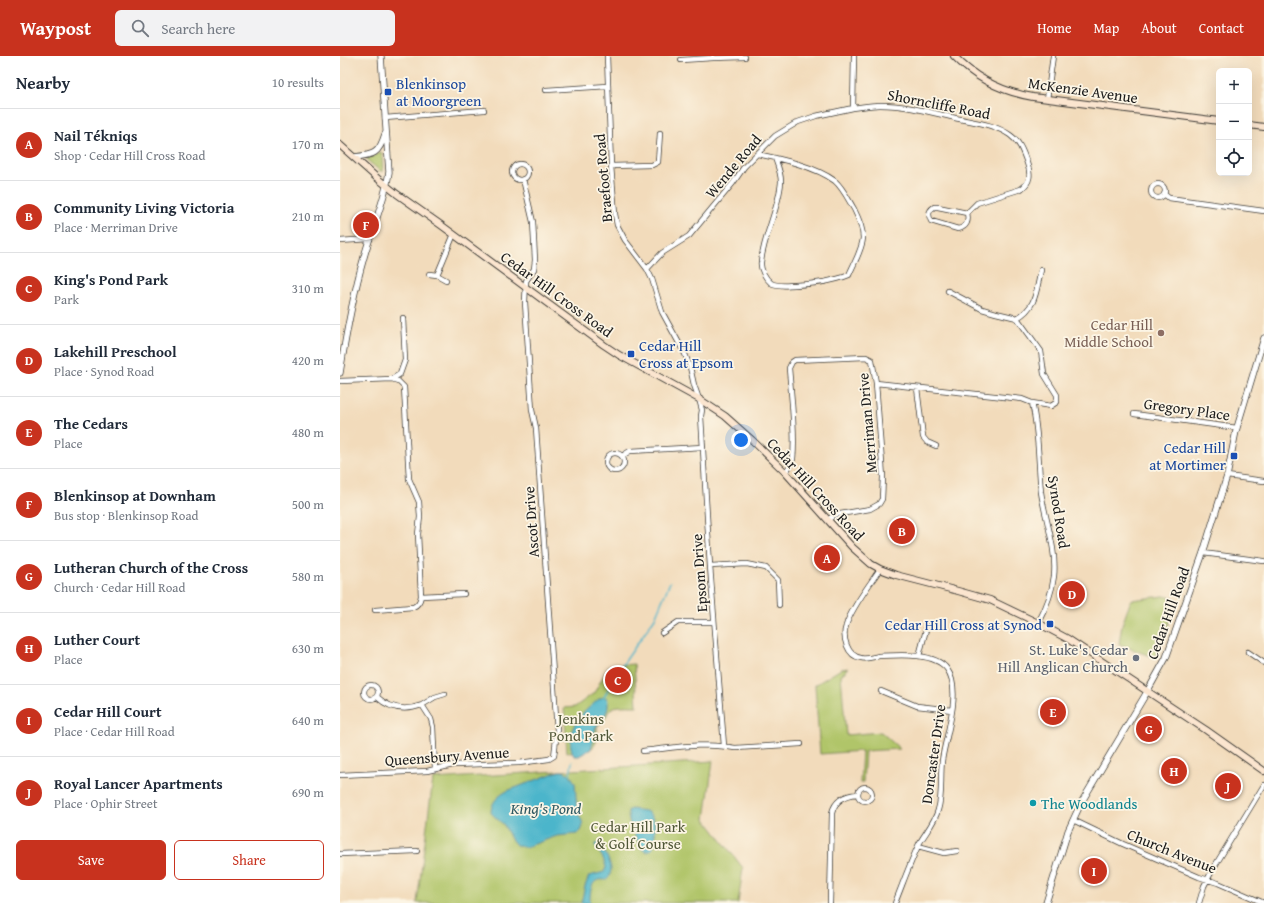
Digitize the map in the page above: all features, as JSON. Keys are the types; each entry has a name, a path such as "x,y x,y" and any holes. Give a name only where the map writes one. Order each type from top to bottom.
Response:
{"main road":[{"name":"McKenzie Avenue","path":"957,57 977,75 1000,87 1025,95 1216,121"},
{"path":"1252,125 1264,127"},
{"name":"Cedar Hill Cross Road","path":"340,145 387,187 454,234 619,355 699,399 725,416 785,472 858,552 880,569 896,575 990,600 1038,622 1068,639 1263,769"}],"street":[{"path":"340,373 350,310 370,239 387,187 389,172 381,56"},
{"name":"Braefoot Road","path":"607,56 611,166 615,214 625,240 652,279 662,312 690,366 699,399"},
{"path":"853,108 854,56"},
{"path":"1047,99 1053,56"},
{"path":"681,60 713,57 745,57"},
{"path":"546,90 608,86"},
{"name":"Shorncliffe Road","path":"853,108 879,105 897,106 979,123 1009,134 1020,145 1029,168 1030,178 1028,185 1022,189 977,203 966,213"},
{"name":"Wende Road","path":"647,270 662,253 689,236 733,183 744,167 775,136 798,122 816,116 853,108"},
{"path":"385,118 484,110"},
{"path":"354,157 367,156 376,152 380,147 386,132"},
{"path":"611,166 652,165 658,162 660,133"},
{"path":"757,154 775,158 811,169 836,182 844,192 856,214 863,238 849,275 842,278 811,284 781,286 772,283 764,275 761,263 766,238 775,211 781,181 775,158"},
{"path":"523,180 532,222 535,260 534,269 526,281 525,287"},
{"path":"1164,194 1169,198 1264,210"},
{"path":"938,206 966,213 968,217 965,226 958,229 934,223 929,217 930,210 938,206"},
{"path":"438,275 454,234"},
{"path":"340,241 370,239"},
{"path":"948,291 982,309 996,314 1017,318 1025,314 1031,307 1041,270"},
{"path":"429,274 438,275 446,280"},
{"name":"Ascot Drive","path":"525,287 532,410 537,442 557,731 554,756"},
{"path":"392,379 400,374 405,360 403,318"},
{"path":"876,383 1022,399 1032,403 1052,406 1057,402 1057,395 1044,374 1042,351 1017,318"},
{"name":"Cedar Hill Road","path":"1046,903 1068,831 1081,803 1166,658 1203,553 1227,476 1237,428 1264,338"},
{"name":"Merriman Drive","path":"785,472 790,467 793,460 793,427 788,368 792,362 795,360 866,357 872,360 876,383 883,477 882,499 879,504 870,509 834,515 828,520"},
{"path":"340,381 392,379 398,381 404,387 410,479 419,502 420,517 418,534 422,596 417,606 375,610"},
{"path":"917,388 924,437 927,442 936,446"},
{"name":"Epsom Drive","path":"699,399 702,410 701,416 710,566 724,746"},
{"name":"Synod Road","path":"1032,403 1036,419 1041,490 1055,562 1053,586 1046,608 1038,622"},
{"name":"Gregory Place","path":"1134,414 1237,428"},
{"path":"622,456 630,451 703,447"},
{"path":"1227,476 1264,481"},
{"path":"1203,553 1264,561"},
{"path":"710,566 747,564 766,568 778,580 779,605"},
{"path":"880,569 845,627 848,648 855,657 919,656 927,626"},
{"path":"422,596 464,594"},
{"path":"662,633 678,622 714,622"},
{"path":"1248,652 1264,663"},
{"name":"Doncaster Drive","path":"895,903 918,846 938,811 942,791 942,760 952,710 953,688 948,670 936,659 919,656"},
{"path":"881,691 917,706 952,710"},
{"path":"377,697 382,702 398,708 407,709 422,705 435,697 445,694"},
{"path":"422,705 431,719 433,727 435,769"},
{"path":"643,751 672,748 724,746 735,748 801,744"},
{"name":"Queensbury Avenue","path":"340,775 427,771 453,765 519,763 549,759 554,756"},
{"path":"1199,903 1207,880 1264,785"},
{"path":"830,903 832,813 834,807 842,798 850,794 858,794"},
{"name":"Church Avenue","path":"1073,820 1123,844 1207,880 1218,882 1264,903"},
{"path":"918,846 944,853 957,851"},
{"path":"340,854 417,850"}],"green space":[{"path":"380,152 382,153 383,171 380,171 368,161 367,158"},
{"path":"1164,596 1177,599 1166,632 1155,658 1119,644 1122,625 1131,600"},
{"path":"634,664 637,706 620,706 612,708 608,712 605,719 598,725 597,739 592,748 581,752 567,752 564,708 575,707 594,693 609,666"},
{"path":"849,668 841,675 846,735 881,732 900,749 865,751 863,783 860,783 862,751 820,754 815,685 841,669"},
{"name":"Cedar Hill Park & Golf Course","path":"713,761 705,819 743,868 738,903 417,903 433,779"}],"water":[{"name":"Jenkins Pond Park","path":"604,697 607,698 608,709 594,732 591,749 579,756 574,756 570,741 576,722 599,699"},
{"name":"King's Pond","path":"559,771 570,774 575,783 577,811 583,826 581,831 577,834 557,836 526,847 517,846 511,839 504,825 491,813 492,806 498,797 507,791"},
{"path":"631,809 646,811 653,818 655,838 653,848 648,852 642,849 629,821 628,811"},
{"path":"597,843 600,845 609,860 611,867 610,874 606,880 598,880 594,883 591,891 590,903 581,903 589,876 604,872 606,867 603,858 595,846"}],"waterway":[{"path":"603,699 617,673 655,618 670,582"},
{"path":"570,774 572,762"}],"place":[{"name":"Blenkinsop at Moorgreen","path":"388,92"},
{"name":"Blenkinsop at Downham","path":"366,225"},
{"name":"Cedar Hill Middle School","path":"1161,333"},
{"name":"Cedar Hill Cross at Epsom","path":"631,354"},
{"name":"Cedar Hill at Mortimer","path":"1234,456"},
{"name":"Community Living Victoria","path":"902,531"},
{"name":"Nail Tékniqs","path":"827,558"},
{"name":"Lakehill Preschool","path":"1072,594"},
{"name":"Cedar Hill Cross at Synod","path":"1050,624"},
{"name":"St. Luke's Cedar Hill Anglican Church","path":"1136,658"},
{"name":"King's Pond Park","path":"618,680"},
{"name":"The Cedars","path":"1053,712"},
{"name":"Lutheran Church of the Cross","path":"1149,729"},
{"name":"Luther Court","path":"1174,771"},
{"name":"Royal Lancer Apartments","path":"1228,786"},
{"name":"The Woodlands","path":"1033,803"},
{"name":"Cedar Hill Court","path":"1094,871"}]}
